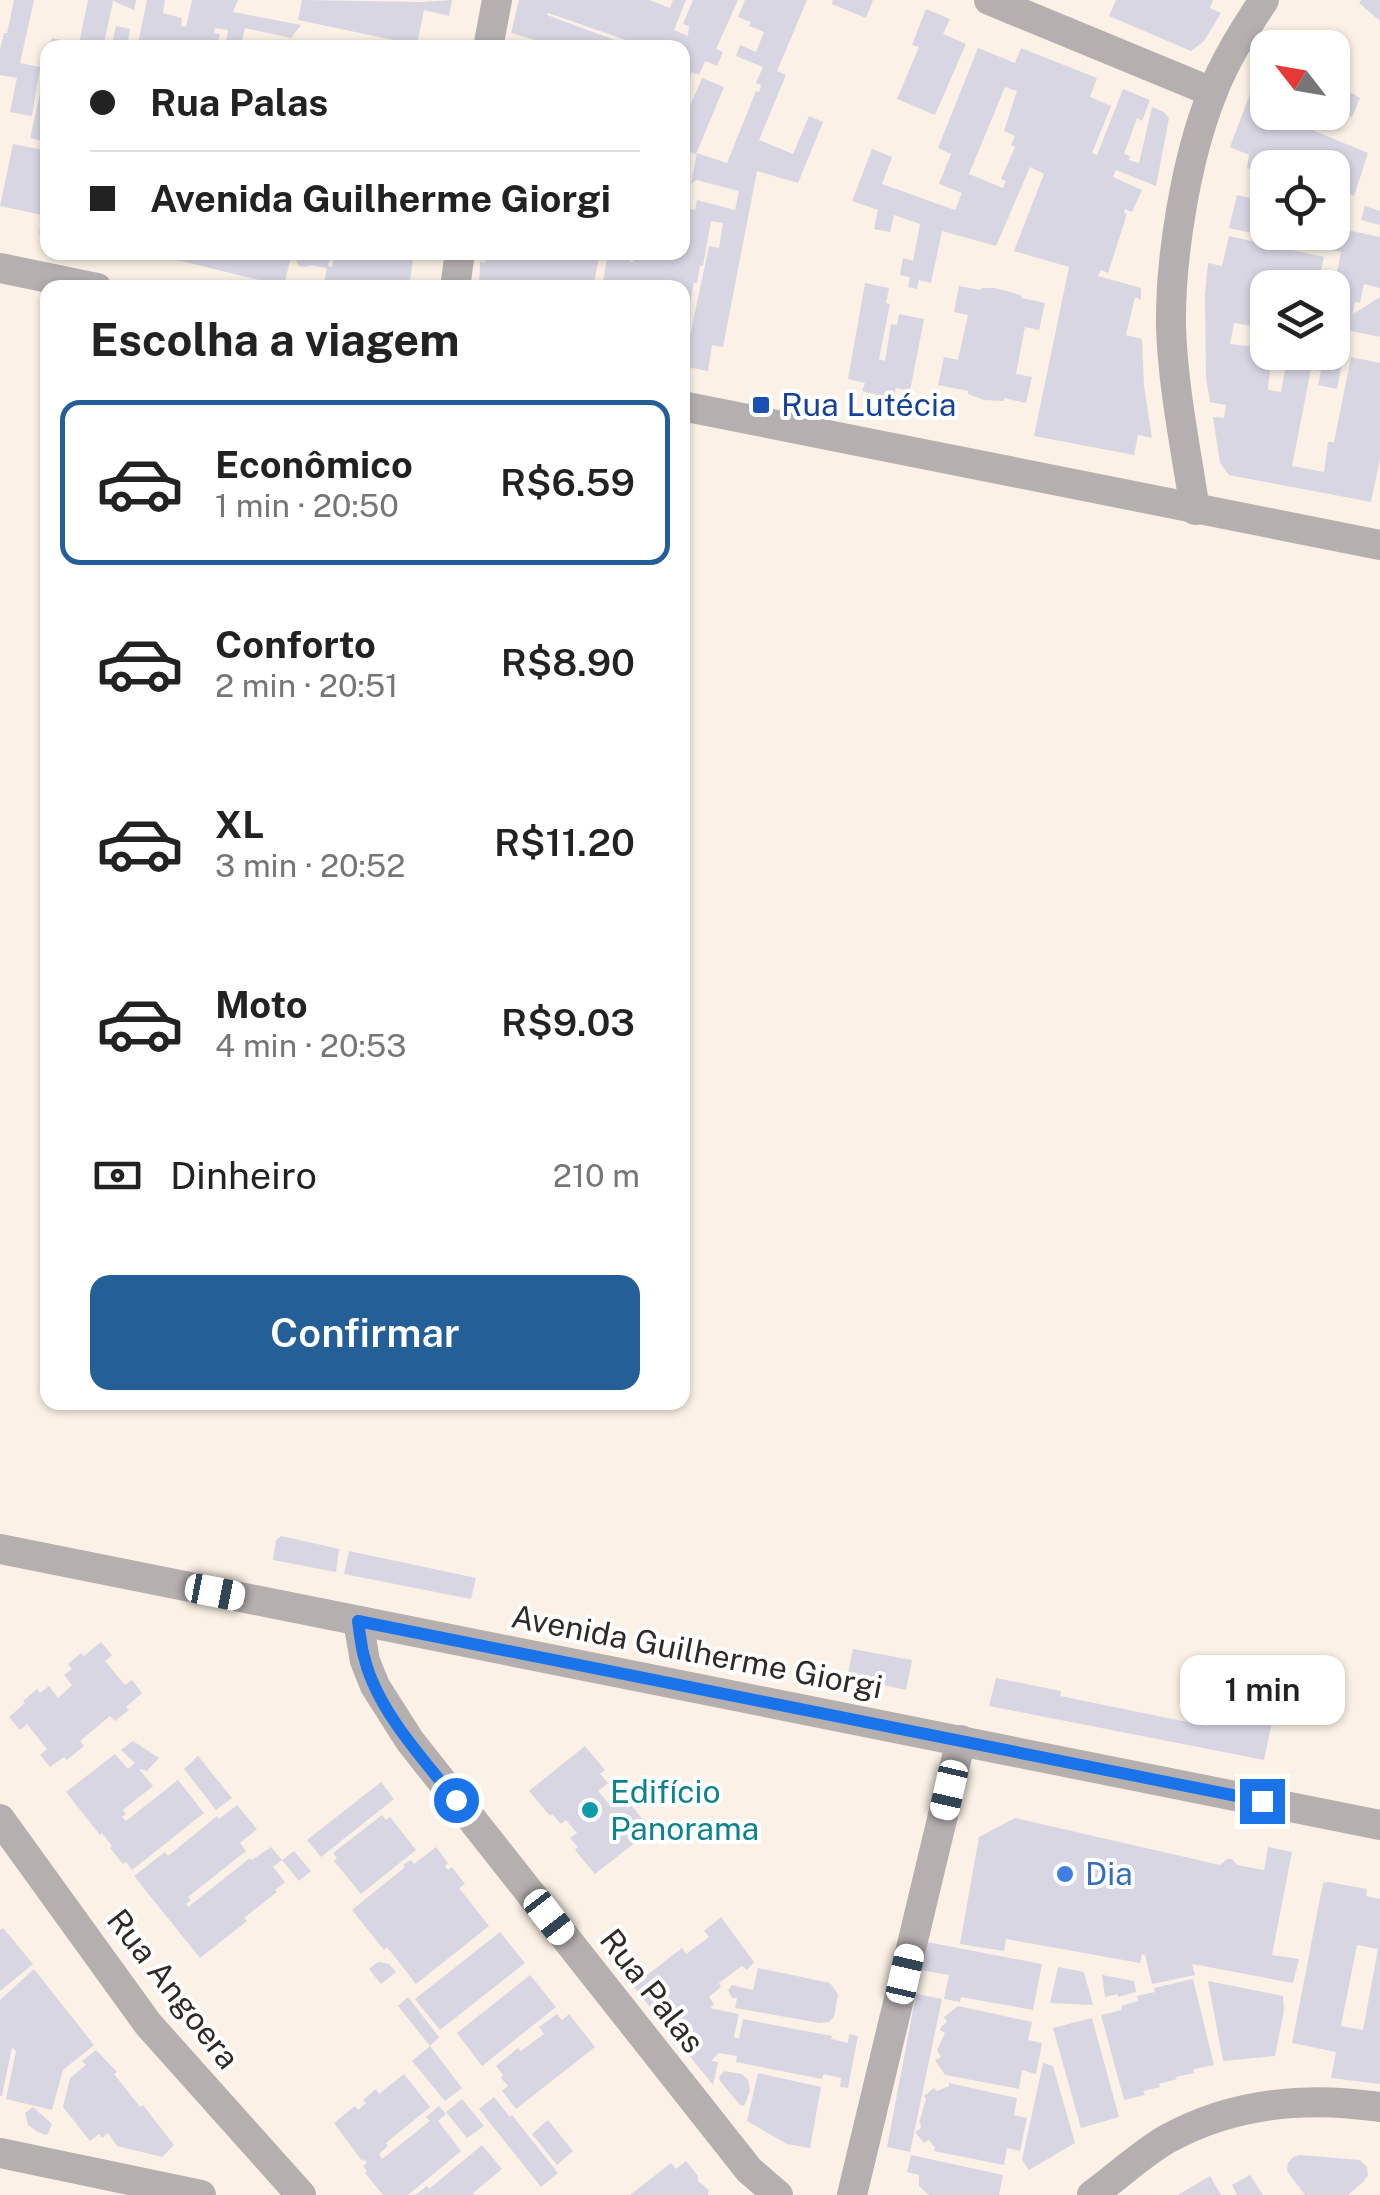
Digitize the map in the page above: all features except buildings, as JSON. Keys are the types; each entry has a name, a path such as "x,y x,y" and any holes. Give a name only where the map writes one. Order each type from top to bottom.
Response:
{"street":[{"path":"489,40 496,0"},
{"path":"989,0 1212,92"},
{"path":"1195,510 1176,380 1172,287 1185,192 1212,92 1264,0"},
{"path":"0,268 58,280"},
{"path":"690,408 1380,546"},
{"name":"Avenida Guilherme Giorgi","path":"0,1549 1380,1824"},
{"name":"Rua Palas","path":"358,1621 365,1661 375,1686 410,1742 749,2170 778,2195"},
{"path":"852,2195 961,1740"},
{"name":"Rua Angoera","path":"0,1819 148,2024 300,2195"},
{"path":"1092,2195 1165,2140 1237,2110 1306,2101 1380,2107"},
{"path":"0,2152 201,2195"}],"place":[{"name":"Rua Lutécia","path":"761,405"},
{"name":"Edifício Panorama","path":"590,1810"},
{"name":"Dia","path":"1065,1874"}],"route":[{"path":"456,1800 410,1742 375,1686 365,1661 358,1621 1262,1801"}]}
